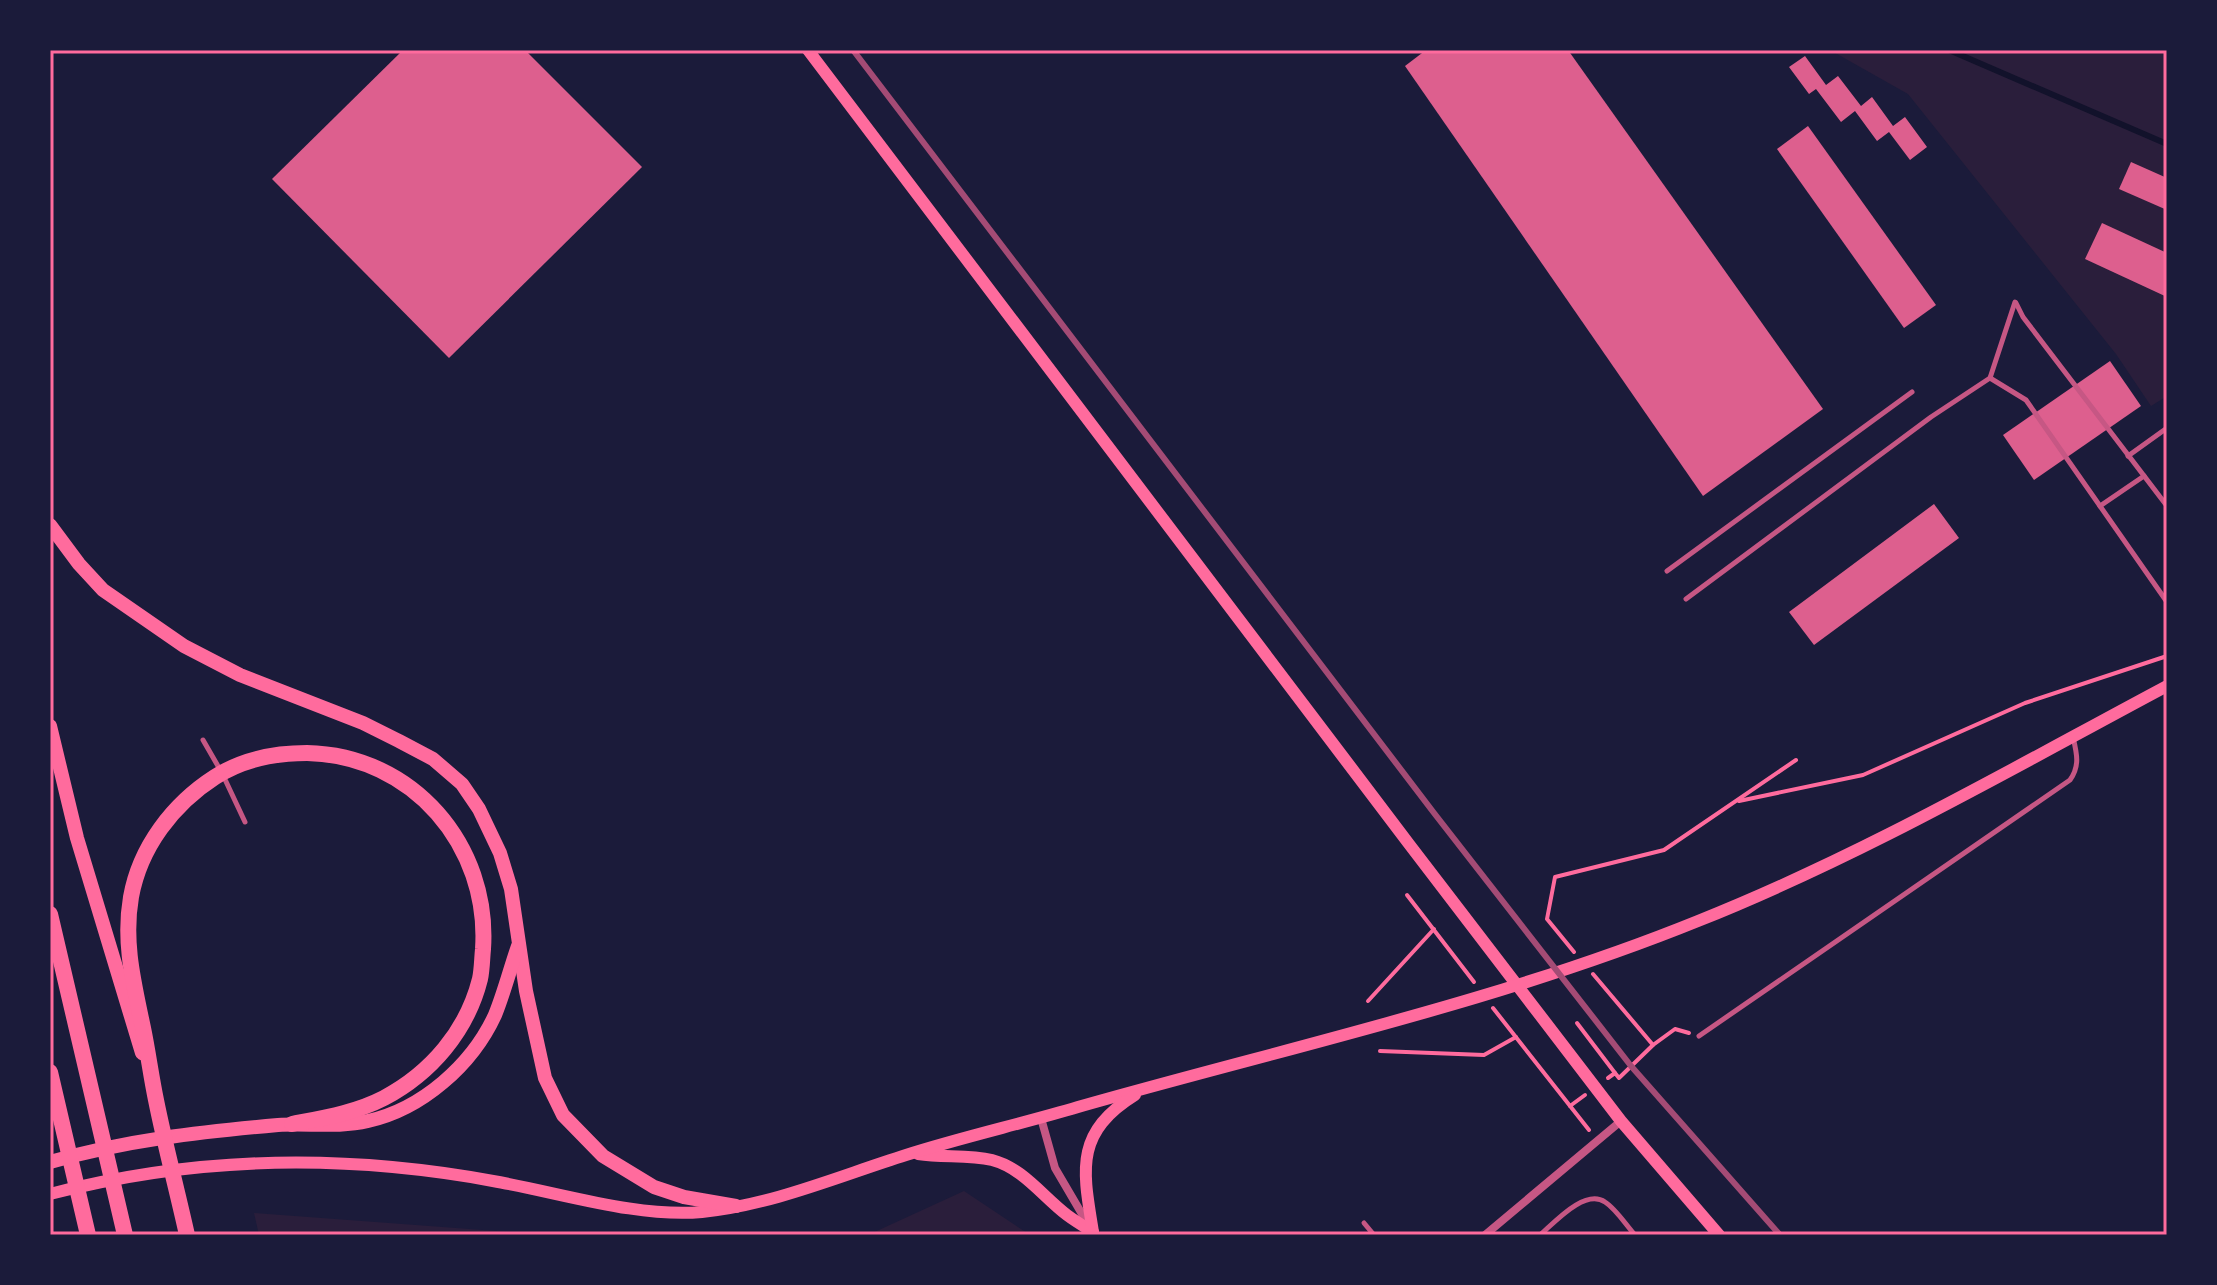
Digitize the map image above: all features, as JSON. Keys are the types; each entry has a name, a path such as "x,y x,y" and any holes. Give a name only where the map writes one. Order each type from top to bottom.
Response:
{"highway":[{"path":"187,1235 129,961 131,898 143,860 161,828 192,794 222,773 255,759 293,753 318,754 366,764 388,774 428,803 459,841 478,886 484,935 480,978 466,1017 443,1052 404,1086 383,1098 359,1109 292,1124"},
{"path":"50,914 125,1235"},
{"path":"50,1072 88,1235"}],"main road":[{"path":"808,50 1621,1121 1719,1235"},
{"path":"50,525 103,590 184,646 240,675 363,723 433,759 462,784 479,809 500,853 511,889 526,991 545,1078 563,1115 603,1156 654,1187 684,1197 736,1206"},
{"path":"50,1194 122,1177 199,1166 286,1162 389,1166 491,1180 642,1211 703,1212 769,1200 911,1153 1497,992 1698,921 1918,820 2167,686"},
{"path":"50,726 77,838 156,1099"},
{"path":"50,1162 191,1132 292,1124 331,1127 391,1115 447,1080 481,1039 495,1015 520,942"},
{"path":"1095,1234 1085,1181 1087,1150 1101,1123 1117,1106 1148,1087"},
{"path":"911,1153 934,1157 960,1155 995,1161 1016,1172 1066,1215 1095,1234"}],"street":[{"path":"1041,1118 1055,1168 1095,1234"},
{"path":"1485,1235 1621,1121"}],"lane":[{"path":"1686,599 1931,417 1990,378 2015,302 2023,317 2167,506"},
{"path":"1990,378 2026,400 2167,602"},
{"path":"1667,571 1912,392"},
{"path":"2128,456 2167,428"},
{"path":"2100,506 2144,476"},
{"path":"1699,1036 2070,780 2078,756 2073,736"},
{"path":"203,740 245,822"},
{"path":"1540,1235 1581,1201 1592,1198 1606,1202 1635,1235"},
{"path":"1364,1223 1374,1235"}],"path":[{"path":"1734,803 1863,775 2025,703 2167,656"},
{"path":"1576,954 1547,919 1555,877 1664,850 1796,760"},
{"path":"1407,895 1481,992"},
{"path":"1368,1001 1434,929"},
{"path":"1586,965 1653,1045"},
{"path":"1490,1003 1597,1141"},
{"path":"1577,1023 1619,1078 1653,1045 1675,1029 1699,1036"},
{"path":"1380,1051 1484,1055 1516,1037"},
{"path":"1570,1106 1615,1073"}],"shaded area":[{"path":"1830,50 2167,50 2167,396 2151,406 2116,354 1908,94"},
{"path":"964,1191 1030,1235 868,1235"},
{"path":"254,1213 510,1232 526,1235 259,1235"}],"building":[{"path":"403,50 525,50 642,167 449,358 272,179"},
{"path":"1426,50 1568,50 1823,409 1703,496 1405,66"},
{"path":"1805,56 1826,85 1838,76 1861,106 1872,97 1893,126 1905,117 1927,147 1910,160 1889,132 1877,141 1855,111 1841,122 1816,89 1809,94 1789,67"},
{"path":"1808,126 1936,305 1904,328 1777,149"},
{"path":"2131,162 2167,178 2167,210 2119,189"},
{"path":"2102,223 2167,253 2167,297 2085,259"},
{"path":"2110,361 2141,406 2034,480 2003,435"},
{"path":"1934,504 1959,538 1814,645 1789,612"}],"waterway":[{"path":"1949,50 2167,144"}],"railway":[{"path":"853,50 1434,813 1631,1066 1780,1235"}]}
